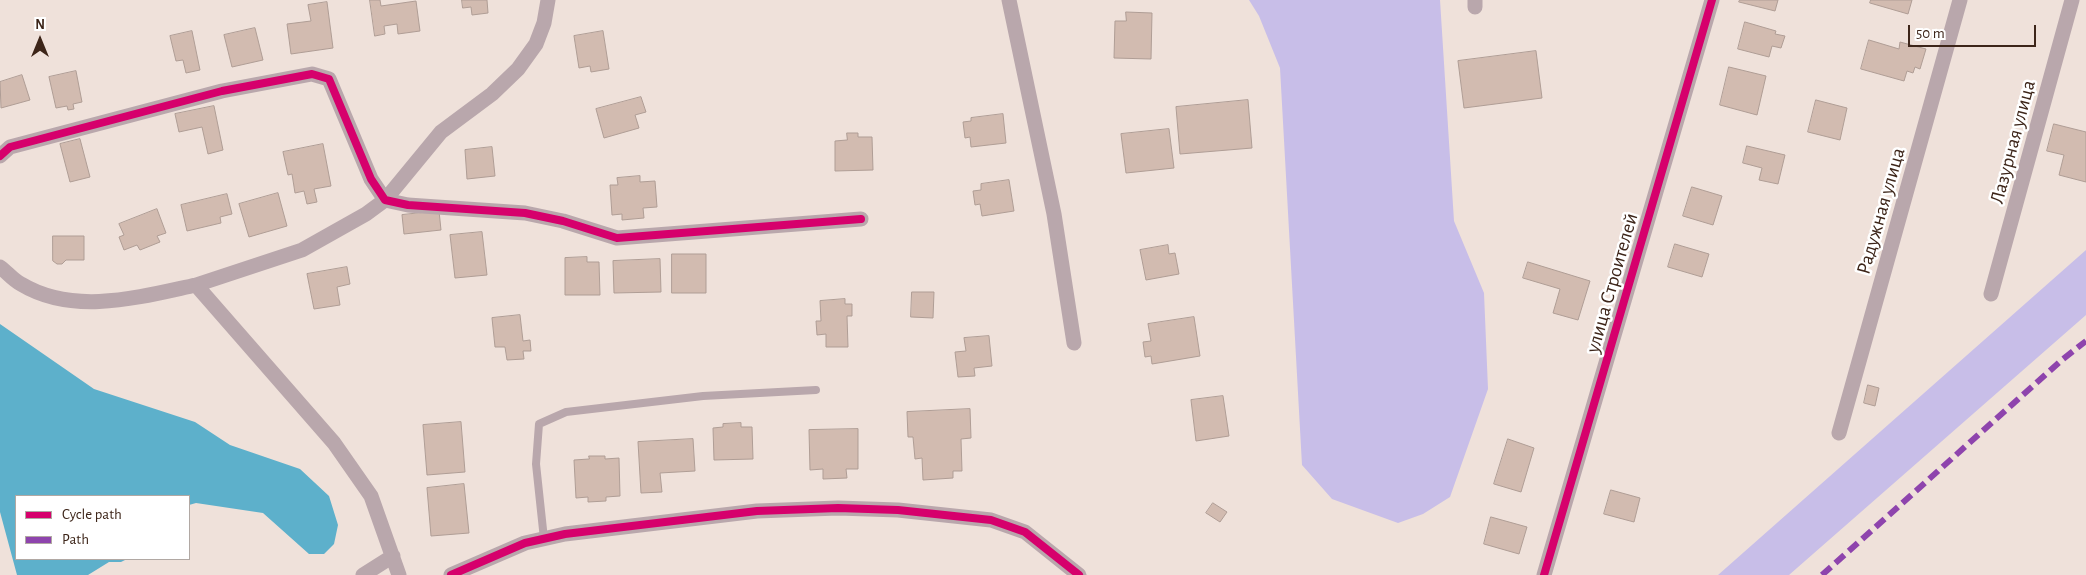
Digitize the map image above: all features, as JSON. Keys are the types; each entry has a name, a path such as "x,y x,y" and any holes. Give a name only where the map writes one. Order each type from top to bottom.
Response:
{"street":[{"path":"0,267 20,284 46,296 98,303 141,297 196,285 302,250 366,214 384,200 442,132 492,94 518,69 536,44 544,23 548,0"},
{"path":"1008,0 1054,214 1074,343"},
{"name":"улица Строителей","path":"1544,575 1712,0"},
{"name":"Радужная улица","path":"1840,433 1960,0"},
{"name":"Лазурная улица","path":"1991,294 2072,0"},
{"path":"0,156 10,147 212,94 312,74 329,79 371,180 384,200 408,205 525,213 563,221 617,238 861,219"},
{"path":"196,285 334,443 371,496 399,575"},
{"path":"451,575 525,543 565,534 758,511 838,508 898,510 991,520 1025,532 1079,575"},
{"path":"363,575 392,556"}],"lane":[{"path":"544,539 536,464 539,424 566,412 703,396 816,390"}],"shaded area":[{"path":"1249,0 1440,0 1454,221 1484,293 1488,389 1450,497 1423,514 1398,523 1332,499 1302,465 1280,68 1259,16"},
{"path":"2086,250 2086,315 1789,575 1718,575"}],"water":[{"path":"0,324 94,389 195,422 230,445 300,469 329,496 338,525 334,544 324,554 309,554 263,513 196,503 190,505 190,495 15,495 15,560 125,560 109,562 88,575 17,575 0,512"}],"building":[{"path":"370,0 380,0 381,6 416,1 420,31 398,34 397,24 384,26 385,34 375,36"},
{"path":"462,0 487,0 488,13 472,15 471,7 463,8"},
{"path":"1740,0 1778,0 1775,11 1739,2"},
{"path":"1871,0 1912,0 1908,14 1870,3"},
{"path":"327,2 333,48 291,54 287,24 311,21 308,5"},
{"path":"1126,12 1152,13 1151,59 1114,58 1115,21 1126,21"},
{"path":"1745,22 1776,31 1775,34 1785,36 1781,48 1772,46 1769,57 1738,49"},
{"path":"255,28 263,60 232,67 224,35"},
{"path":"192,31 200,70 186,73 183,60 176,61 170,36"},
{"path":"603,31 609,69 591,72 590,66 579,68 574,36"},
{"path":"1869,40 1899,49 1900,42 1926,49 1920,69 1915,67 1913,73 1907,71 1904,81 1861,69"},
{"path":"1536,51 1542,98 1464,108 1458,61"},
{"path":"1729,67 1766,76 1757,115 1720,105"},
{"path":"76,71 82,102 73,104 74,109 68,110 67,106 56,108 49,77"},
{"path":"22,75 30,100 1,108 0,82"},
{"path":"641,97 646,112 635,115 639,128 604,138 596,109"},
{"path":"1248,100 1252,148 1180,154 1176,107"},
{"path":"1816,100 1847,108 1840,140 1808,132"},
{"path":"214,106 223,150 208,154 202,127 179,132 175,114"},
{"path":"1003,114 1006,143 971,147 970,137 965,138 963,122 971,121 971,118"},
{"path":"2054,124 2086,132 2086,182 2059,175 2064,155 2047,151"},
{"path":"1169,129 1174,168 1126,173 1121,134"},
{"path":"847,133 858,133 858,137 872,137 873,170 835,171 835,141 847,140"},
{"path":"80,139 90,177 70,182 60,144"},
{"path":"323,144 331,186 314,189 317,202 307,204 304,191 295,193 292,174 288,175 283,152"},
{"path":"1747,146 1785,155 1778,184 1759,180 1762,168 1743,163"},
{"path":"492,147 495,176 467,179 465,150"},
{"path":"640,176 640,182 655,181 657,207 643,208 644,218 622,220 622,214 612,215 610,185 618,185 617,178"},
{"path":"1009,180 1014,211 982,216 980,204 975,205 973,191 981,190 981,184"},
{"path":"1692,187 1722,196 1713,225 1683,216"},
{"path":"278,193 287,226 249,237 239,204"},
{"path":"227,194 232,214 220,217 221,223 187,231 181,205"},
{"path":"157,209 166,233 157,236 160,242 140,250 137,245 124,250 119,237 124,235 119,224"},
{"path":"439,211 441,230 404,234 402,215"},
{"path":"482,232 487,275 455,278 450,235"},
{"path":"53,236 84,236 84,260 66,260 62,264 57,264 53,261"},
{"path":"1675,244 1709,254 1702,277 1668,267"},
{"path":"1168,245 1169,254 1175,253 1179,274 1146,280 1140,250"},
{"path":"672,254 706,254 706,293 672,293"},
{"path":"587,257 587,262 599,262 600,295 565,295 565,258"},
{"path":"660,259 661,292 614,293 613,261"},
{"path":"1528,262 1590,281 1578,320 1553,313 1560,289 1523,278"},
{"path":"347,267 350,284 337,287 340,305 314,309 307,274"},
{"path":"912,292 934,292 933,318 911,317"},
{"path":"845,299 845,304 852,304 852,316 847,316 848,347 826,347 826,334 817,335 816,321 821,321 820,301"},
{"path":"520,315 523,341 530,340 531,351 523,351 524,359 507,360 505,347 495,347 492,318"},
{"path":"1194,317 1200,356 1152,364 1151,356 1145,357 1143,342 1151,341 1148,324"},
{"path":"989,336 992,366 974,368 975,376 958,377 955,352 966,351 964,338"},
{"path":"1868,385 1879,388 1875,406 1864,403"},
{"path":"1223,396 1229,436 1196,441 1191,400"},
{"path":"970,409 971,438 961,439 962,471 953,471 953,478 923,480 922,458 915,459 913,437 908,437 907,412"},
{"path":"461,422 465,472 427,475 423,425"},
{"path":"741,423 741,427 752,427 753,459 714,460 713,428 723,427 723,424"},
{"path":"858,429 858,469 846,469 847,478 823,479 823,469 810,470 809,430"},
{"path":"693,439 695,471 660,473 662,492 641,493 638,442"},
{"path":"1508,439 1534,448 1521,492 1494,484"},
{"path":"589,456 605,456 605,459 619,458 620,496 606,497 606,501 588,502 588,497 576,498 574,460 589,459"},
{"path":"464,484 469,533 431,536 427,488"},
{"path":"1611,490 1640,498 1634,522 1604,514"},
{"path":"1213,503 1227,512 1220,522 1206,513"},
{"path":"1491,517 1527,527 1519,554 1484,544"}],"marked path":[{"path":"1822,575 2063,359 2086,341"}],"cycle path":[{"path":"1544,575 1712,0"},
{"path":"0,156 10,147 222,91 312,74 329,79 371,179 385,200 408,205 525,213 563,221 617,238 861,219"},
{"path":"451,575 525,543 565,534 757,511 838,508 898,510 991,520 1025,532 1079,575"}]}
